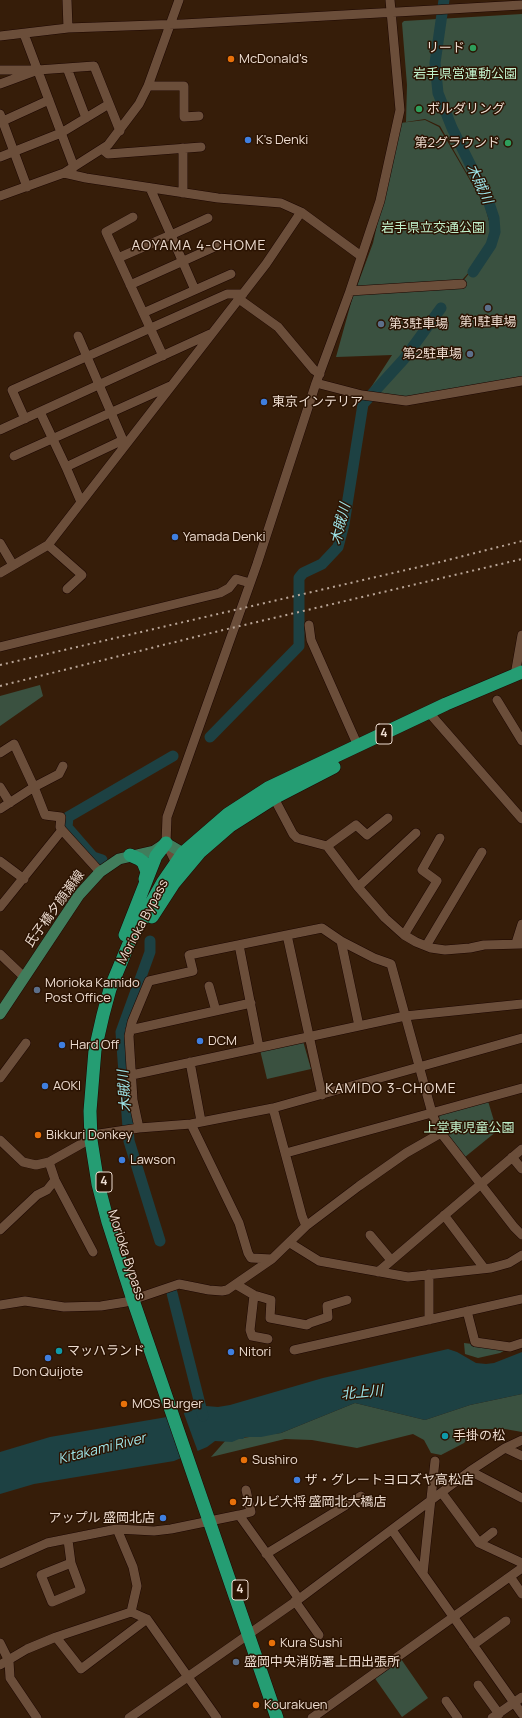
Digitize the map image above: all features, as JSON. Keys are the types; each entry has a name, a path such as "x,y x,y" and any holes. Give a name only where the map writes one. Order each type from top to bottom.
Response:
{"highway":[{"name":"4","path":"358,746 446,704 520,675"},
{"name":"4","path":"269,801 432,716 520,675"},
{"name":"Morioka Bypass","path":"277,1718 250,1631 213,1521 136,1299 106,1191 90,1111 95,1050 110,989 130,941 152,900 179,858 247,801 268,788 358,746"},
{"name":"Morioka Bypass","path":"95,1137 99,1073 112,1000 138,940 174,884 200,852 230,826 269,801"},
{"path":"90,1111 89,1054 102,996 156,856 166,843"},
{"path":"130,855 139,859 146,868 147,872 143,891"},
{"name":"Morioka Bypass","path":"250,1631 284,1718"}],"main road":[{"name":"氏子橋夕顔瀬線","path":"0,1014 79,896 100,872 119,859 130,855 154,851 166,843"},
{"path":"166,843 179,858 200,852"}],"street":[{"path":"67,0 68,28"},
{"path":"0,196 64,173 102,149 120,131 139,104 148,86 179,0"},
{"path":"166,843 167,817 250,583 318,378 350,291 380,201 400,110 390,0"},
{"path":"0,36 68,28 169,25 522,5"},
{"path":"24,34 74,167"},
{"path":"0,70 38,70 94,66 120,131"},
{"path":"67,68 86,118"},
{"path":"0,84 38,70"},
{"path":"148,86 184,86 184,117 199,116"},
{"path":"27,186 1,118 49,100"},
{"path":"0,157 61,133 109,104"},
{"path":"102,149 108,154 201,147"},
{"path":"183,148 183,193"},
{"path":"64,173 218,198 281,203 301,212 361,256"},
{"path":"150,188 195,290"},
{"path":"0,573 48,545 124,442 266,264 301,212"},
{"path":"133,217 106,232 163,356"},
{"path":"118,258 208,218"},
{"path":"130,285 219,245"},
{"path":"143,313 231,274"},
{"path":"350,291 462,284"},
{"path":"25,419 12,390 227,294 241,296 278,327 314,370 318,378 362,395 406,401 522,380"},
{"path":"0,430 211,333"},
{"path":"78,336 124,442"},
{"path":"14,456 171,385"},
{"path":"40,412 81,502"},
{"path":"66,467 124,442"},
{"path":"0,543 13,565"},
{"path":"48,545 82,575 67,589"},
{"path":"0,647 220,593 228,588 236,579 250,583"},
{"path":"309,625 311,640 358,746"},
{"path":"520,675 522,635"},
{"path":"497,700 522,741"},
{"path":"432,716 522,819"},
{"path":"0,753 14,744 45,815 61,817 60,827 62,830 100,872"},
{"path":"0,809 34,787 59,774 63,766"},
{"path":"0,787 10,803"},
{"path":"269,801 297,838 327,846 358,887 385,918 404,935 426,946 445,950 519,944 522,926"},
{"path":"327,846 356,825 367,835 388,818"},
{"path":"0,906 24,879 62,830"},
{"path":"358,887 416,833"},
{"path":"404,935 437,881 422,870 440,838"},
{"path":"426,946 482,852"},
{"path":"174,884 179,858"},
{"path":"0,861 24,879"},
{"path":"136,1129 133,1100 130,1030 149,981 193,972 189,955 322,928 341,941 374,958 391,964 432,1113 441,1133 522,1235"},
{"path":"287,935 322,1095"},
{"path":"341,941 359,1026"},
{"path":"239,945 259,1047"},
{"path":"0,954 24,977"},
{"path":"209,986 216,1012"},
{"path":"130,1030 216,1012 250,1003"},
{"path":"132,1075 259,1047 309,1038 405,1016 522,1004"},
{"path":"0,1140 24,1162 36,1165 49,1162 95,1137 136,1129 191,1124 273,1108 522,1038"},
{"path":"0,1078 26,1043"},
{"path":"190,1062 201,1121"},
{"path":"286,1153 522,1088"},
{"path":"273,1108 306,1226"},
{"path":"191,1124 239,1223 248,1253 251,1258 272,1259"},
{"path":"0,1305 25,1301 77,1308 136,1299 179,1284 222,1291 237,1285 272,1259 306,1226 406,1153 441,1133"},
{"path":"378,1272 480,1183 522,1149"},
{"path":"512,1157 522,1169"},
{"path":"49,1162 55,1180 93,1252"},
{"path":"0,1230 37,1195 47,1190 55,1180"},
{"path":"444,1215 484,1268"},
{"path":"370,1235 392,1260"},
{"path":"290,1242 319,1260 408,1277 484,1268 509,1263 521,1258"},
{"path":"428,1274 429,1320"},
{"path":"237,1285 254,1295 271,1300 270,1318 307,1325 328,1317 327,1306 347,1300"},
{"path":"254,1295 250,1330 252,1336 268,1339"},
{"path":"294,1350 522,1299"},
{"path":"467,1311 475,1342 514,1347 522,1343"},
{"path":"129,1718 250,1631 297,1600 432,1501 470,1471 505,1448 522,1440"},
{"path":"505,1448 522,1456"},
{"path":"423,1574 436,1461"},
{"path":"470,1471 522,1498"},
{"path":"0,1564 47,1543 117,1529 154,1531 213,1521 251,1512 246,1490"},
{"path":"442,1493 479,1544 522,1563"},
{"path":"266,1554 361,1496"},
{"path":"239,1515 319,1635"},
{"path":"117,1529 132,1568 137,1586 131,1612"},
{"path":"392,1530 522,1714"},
{"path":"479,1544 493,1532"},
{"path":"68,1540 71,1563 81,1590 52,1602 41,1575 71,1563"},
{"path":"312,1718 511,1578 522,1568"},
{"path":"511,1578 522,1594"},
{"path":"0,1665 27,1649 56,1637 131,1612 147,1619 217,1718"},
{"path":"56,1637 81,1669 147,1619"},
{"path":"473,1645 506,1621"},
{"path":"0,1644 9,1661 10,1678 37,1718"},
{"path":"478,1684 496,1716 522,1697"},
{"path":"446,1701 458,1718"}],"green space":[{"name":"岩手県営運動公園","path":"522,14 522,377 406,398 366,395 392,355 336,357 354,292 463,281 480,260 462,280 356,289 373,243 400,123 425,120 439,127 485,206 493,237 482,256 495,237 485,205 440,126 425,119 406,122 407,85 402,23 404,21"},
{"path":"40,685 43,696 0,726 0,696"},
{"path":"303,1041 311,1069 267,1079 260,1050"},
{"name":"上堂東児童公園","path":"488,1101 497,1131 465,1157 449,1136 439,1119 440,1114"},
{"path":"464,1343 509,1348 500,1353 478,1358 465,1354"},
{"path":"522,1394 522,1432 505,1429 476,1429 464,1443 441,1455 431,1453 424,1440 413,1434 357,1448 312,1440 285,1439 211,1457 226,1440 281,1433 355,1403 425,1420 470,1405"},
{"path":"401,1659 428,1698 402,1717 374,1677"}],"water":[{"path":"448,1349 457,1352 476,1363 486,1364 494,1363 522,1352 522,1394 470,1405 425,1420 355,1403 281,1433 261,1437 245,1437 232,1442 215,1441 207,1447 174,1461 34,1484 0,1494 0,1452 50,1437 167,1417 192,1411 196,1403 200,1402 206,1406 218,1407 230,1405 323,1378"}],"pier":[{"path":"183,1411 198,1452 192,1455 167,1415"}],"waterway":[{"name":"木賊川","path":"444,0 435,63 438,93 452,128 488,200 494,218 495,232 491,245 473,272"},
{"name":"木賊川","path":"210,737 299,646 299,578 303,573 322,564 338,547 344,524 363,404 404,359 441,308"},
{"name":"木賊川","path":"102,860 93,857 67,827 68,817 173,756"},
{"name":"木賊川","path":"150,941 150,952 121,1032 129,1141 160,1241"},
{"name":"木賊川","path":"172,1293 203,1416"}],"railway":[{"path":"0,665 440,562 522,541"},
{"path":"0,686 219,631 522,559"}],"place":[{"name":"リード","path":"473,48"},
{"name":"McDonald's","path":"231,59"},
{"name":"ボルダリング","path":"419,109"},
{"name":"K's Denki","path":"248,140"},
{"name":"第2グラウンド","path":"508,143"},
{"name":"第1駐車場","path":"488,308"},
{"name":"第3駐車場","path":"381,324"},
{"name":"第2駐車場","path":"470,354"},
{"name":"東京インテリア","path":"264,402"},
{"name":"Yamada Denki","path":"175,537"},
{"name":"Morioka Kamido Post Office","path":"37,990"},
{"name":"DCM","path":"200,1041"},
{"name":"Hard Off","path":"62,1045"},
{"name":"AOKI","path":"45,1086"},
{"name":"Bikkuri Donkey","path":"38,1135"},
{"name":"Lawson","path":"122,1160"},
{"name":"マッハランド","path":"59,1351"},
{"name":"Nitori","path":"231,1352"},
{"name":"Don Quijote","path":"48,1358"},
{"name":"MOS Burger","path":"124,1404"},
{"name":"手掛の松","path":"445,1436"},
{"name":"Sushiro","path":"244,1460"},
{"name":"ザ・グレートヨロズヤ高松店","path":"297,1480"},
{"name":"カルビ大将 盛岡北大橋店","path":"233,1502"},
{"name":"アップル 盛岡北店","path":"163,1518"},
{"name":"Kura Sushi","path":"272,1643"},
{"name":"盛岡中央消防署上田出張所","path":"236,1662"},
{"name":"Kourakuen","path":"256,1705"}],"district":[{"name":"AOYAMA 4-CHOME","path":"199,246"},
{"name":"KAMIDO 3-CHOME","path":"391,1089"}],"park label":[{"name":"岩手県立交通公園","path":"433,228"}],"water label":[{"name":"北上川","path":"362,1393"},
{"name":"Kitakami River","path":"102,1449"}]}
